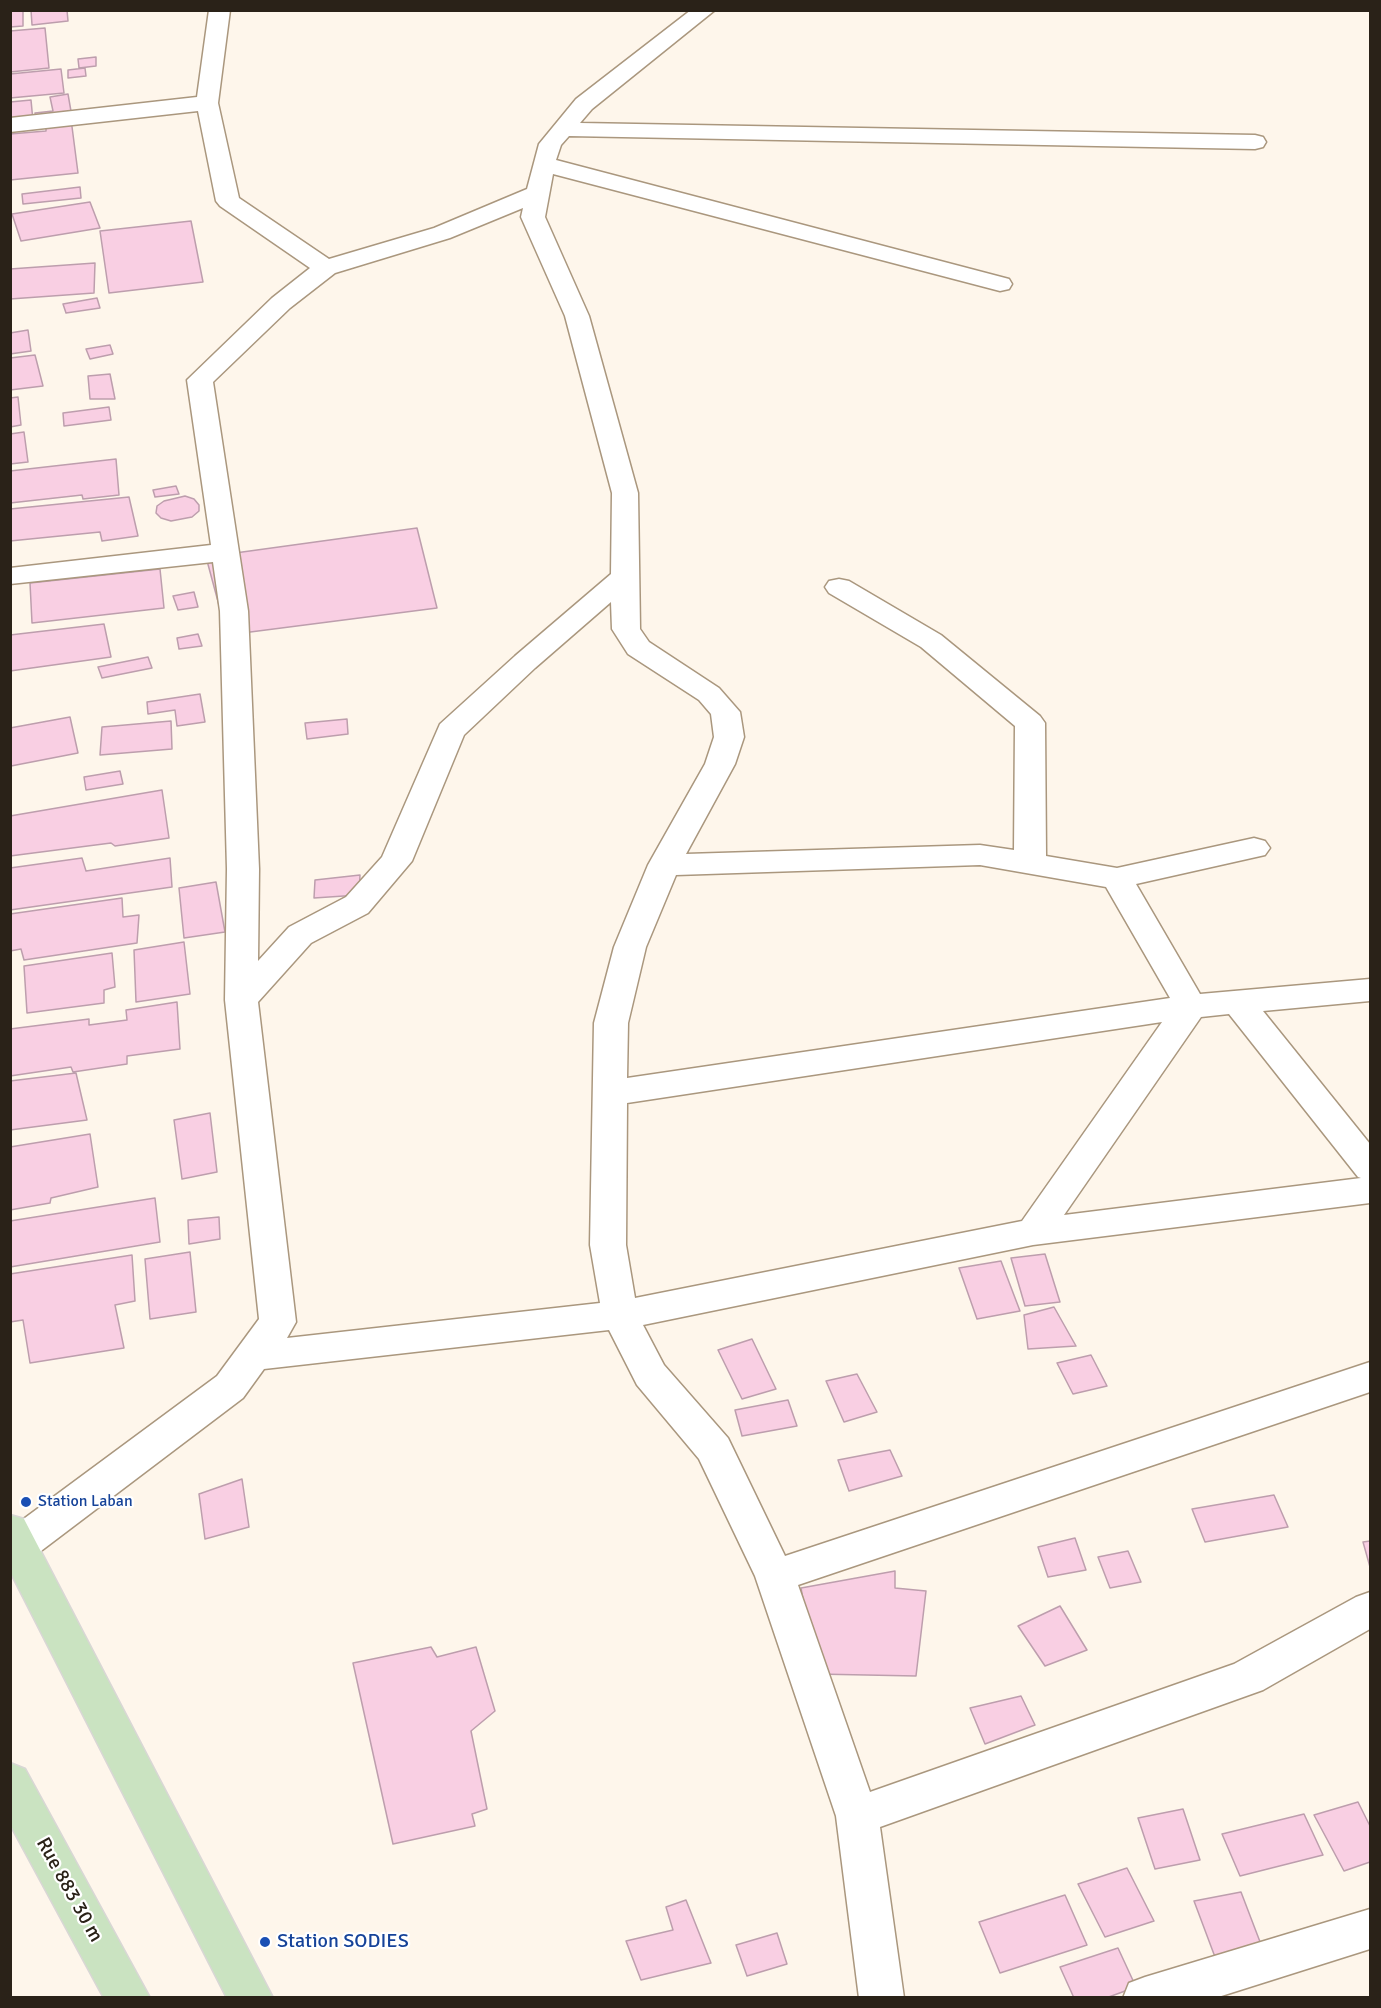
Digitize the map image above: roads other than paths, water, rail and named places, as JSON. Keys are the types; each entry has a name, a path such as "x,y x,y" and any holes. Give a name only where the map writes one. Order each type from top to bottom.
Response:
{"main road":[{"path":"14,1538 251,1998"},
{"name":"Rue 883 30 m","path":"10,1782 128,1998"}],"street":[{"path":"220,10 207,103 228,201 326,268"},
{"path":"705,10 584,104 562,129 550,144 543,164 533,217 577,316 625,493 626,629 638,648 709,694 725,712 729,737 720,764 664,865 630,947 611,1023 608,1245 620,1315 650,1374 714,1449 775,1576 857,1816 882,1998"},
{"path":"10,125 207,103"},
{"path":"562,129 1255,142"},
{"path":"543,164 1000,284"},
{"path":"14,1538 230,1386 278,1322 241,1000 243,845 234,611 200,380 281,303 326,268 442,234 537,193"},
{"path":"10,576 226,552"},
{"path":"241,1000 300,935 357,905 396,861 451,730 525,662 625,576"},
{"path":"839,587 931,640 1030,723 1030,864"},
{"path":"664,865 980,855 1117,878 1254,848"},
{"path":"1117,878 1191,1006"},
{"path":"611,1094 1191,1006 1371,990"},
{"path":"1238,1002 1371,1167"},
{"path":"1033,1232 1191,1006"},
{"path":"253,1356 620,1315 1033,1232 1371,1190"},
{"path":"775,1576 1371,1377"},
{"path":"857,1816 1248,1677 1371,1609"},
{"path":"1145,1998 1371,1929"}],"place":[{"name":"Station Laban","path":"26,1502"},
{"name":"Station SODIES","path":"265,1942"}]}
